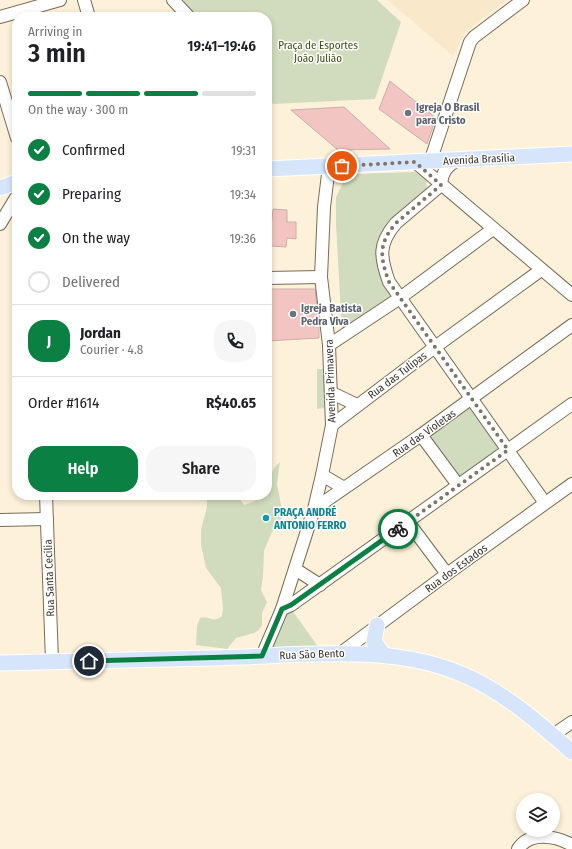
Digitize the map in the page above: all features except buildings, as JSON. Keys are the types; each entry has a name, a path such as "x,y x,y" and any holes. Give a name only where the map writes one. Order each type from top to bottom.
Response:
{"main road":[{"name":"Avenida Brasília","path":"272,169 572,154"},
{"path":"0,188 12,184"},
{"path":"377,626 374,642 384,655"},
{"name":"Rua São Bento","path":"0,663 262,656 342,652 384,655 430,662 460,673 483,684 526,713 572,752"}],"street":[{"path":"18,12 60,0"},
{"path":"84,0 88,12"},
{"path":"430,162 470,42 474,36 523,0"},
{"path":"176,1 185,12"},
{"path":"0,17 12,14"},
{"path":"0,82 3,101 12,125"},
{"path":"458,160 449,164 444,171 441,185 396,223 384,241 382,256 385,272 389,282 400,298 545,503"},
{"path":"415,162 572,295"},
{"name":"Avenida Primavera","path":"262,656 282,609 314,509 332,425 332,392 329,345 322,277 324,207 329,166"},
{"path":"0,224 12,204"},
{"path":"329,345 400,298 493,229"},
{"name":"Rua das Tulipas","path":"332,425 435,347 541,270"},
{"path":"272,278 322,277"},
{"name":"Rua das Violetas","path":"314,509 472,399 572,325"},
{"path":"332,392 357,405"},
{"path":"282,609 291,605 320,585 572,404"},
{"path":"421,435 458,486"},
{"path":"322,475 344,488"},
{"name":"Rua dos Estados","path":"342,652 446,574 572,484"},
{"name":"Rua Santa Cecília","path":"46,500 52,661"},
{"path":"0,520 47,519"},
{"path":"408,522 446,574"},
{"path":"294,569 320,585"},
{"path":"553,735 572,722"},
{"path":"518,849 529,839 542,837 562,840 572,844"}],"shaded area":[{"path":"388,0 507,0 465,32 453,56"}],"green space":[{"name":"Praça de Esportes João Julião","path":"184,0 377,0 401,22 375,99 273,104 272,12 192,12 183,2"},
{"path":"415,172 426,180 427,188 377,249 393,296 342,332 336,197 343,183 353,174"},
{"path":"317,369 325,369 324,408 317,409"},
{"path":"471,407 500,449 459,478 429,437"},
{"path":"280,462 277,484 283,515 271,534 264,551 261,590 267,602 262,613 262,625 259,630 254,633 236,638 227,649 196,645 197,626 200,618 219,618 222,616 223,608 221,588 206,568 201,545 201,530 207,507 207,500 240,500 244,505 256,500 272,500 272,472"},
{"path":"291,609 319,648 276,649 273,645 287,612"}],"way so far":[{"path":"342,166 415,162 441,185 396,223 390,230 382,246 385,272 389,282 508,450 398,529"}],"place":[{"name":"Igreja O Brasil para Cristo","path":"408,113"},
{"name":"Igreja Batista Pedra Viva","path":"293,314"},
{"name":"PRAÇA ANDRÉ ANTONIO FERRO","path":"266,518"}],"route":[{"path":"89,661 262,656 282,609 291,605 398,529"}]}
